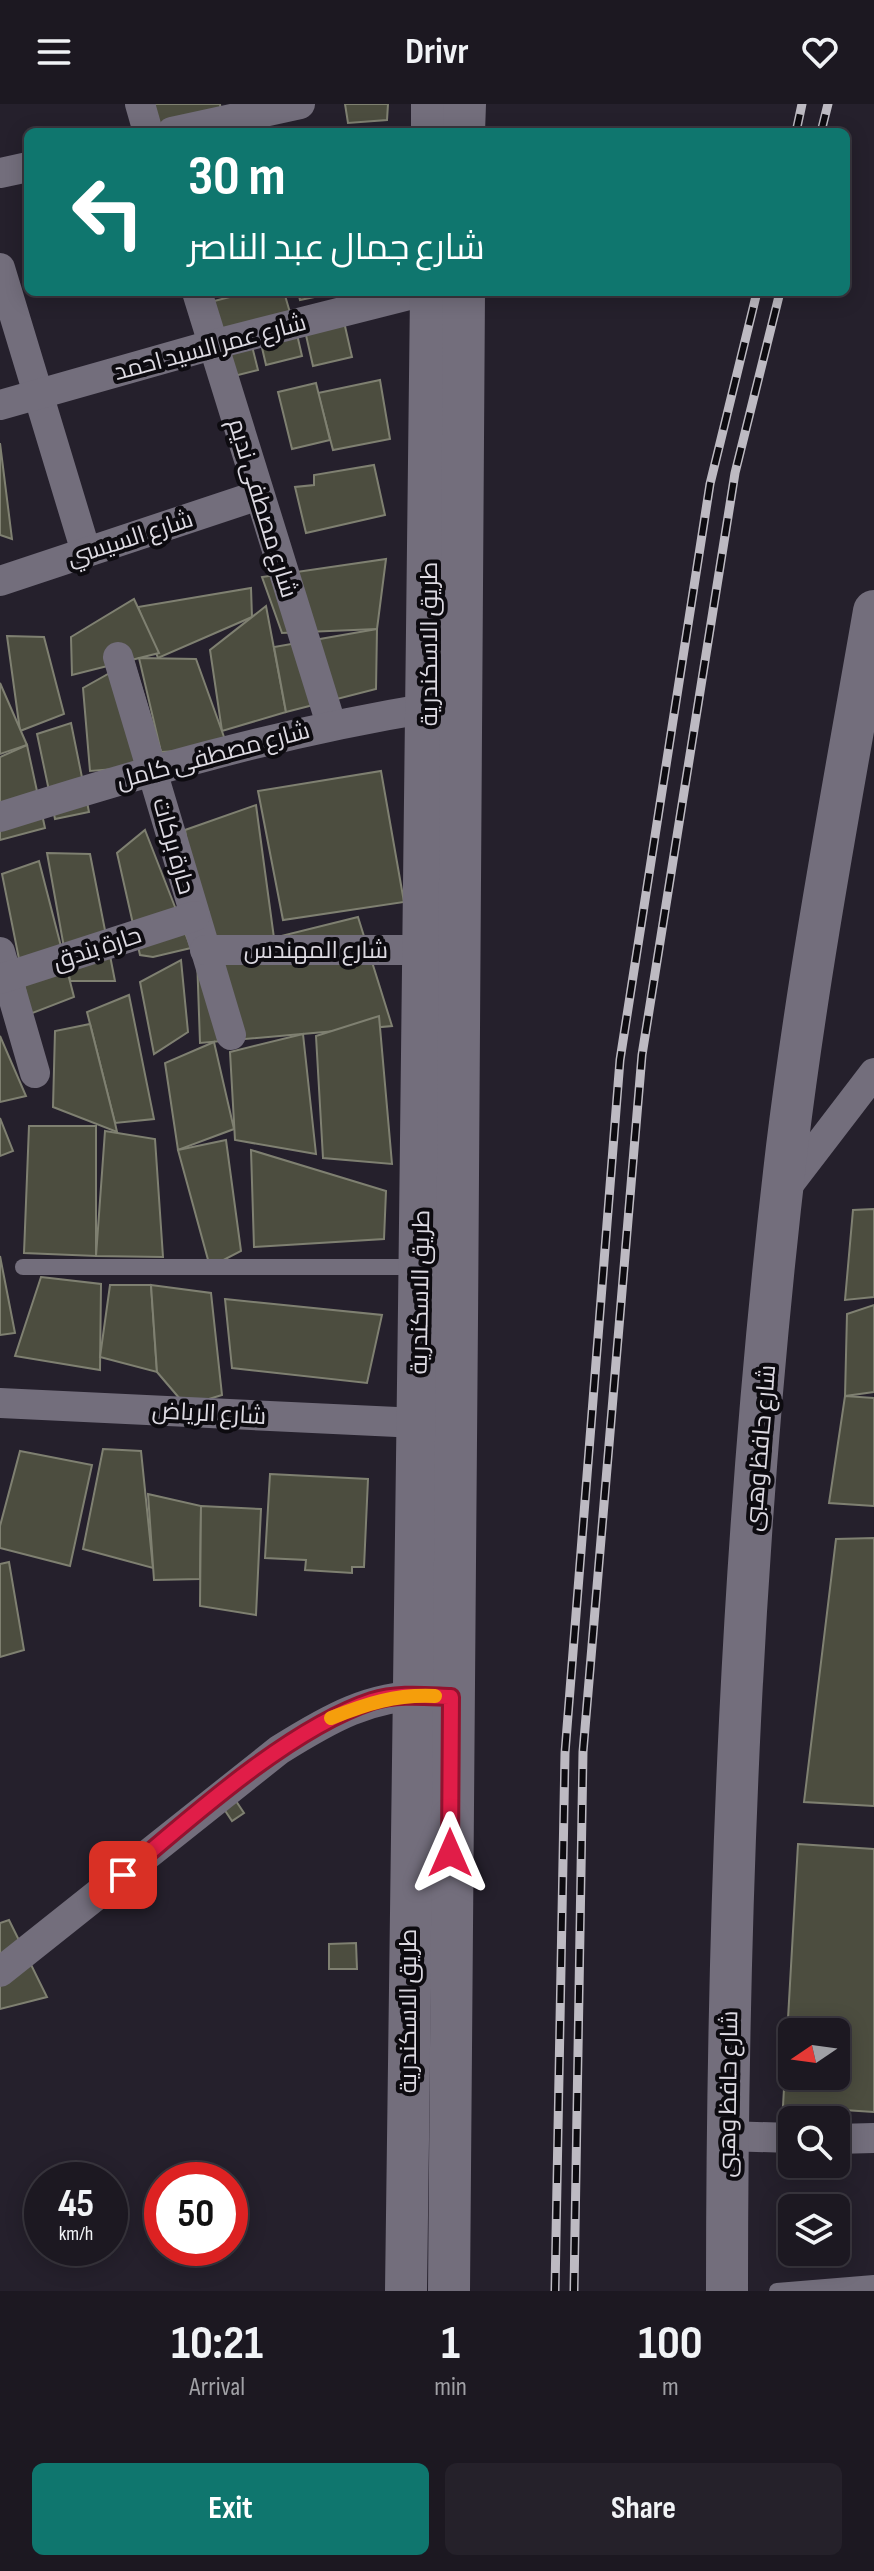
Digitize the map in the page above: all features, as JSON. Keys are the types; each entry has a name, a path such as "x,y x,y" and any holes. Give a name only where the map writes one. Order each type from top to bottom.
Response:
{"main road":[{"path":"432,104 432,128"},
{"path":"464,128 465,104"},
{"name":"طريق الاسكندرية","path":"431,296 429,708 418,1423 431,1696 449,2291"},
{"name":"طريق الاسكندرية","path":"406,2291 431,1696 464,707 464,296"},
{"name":"شارع حافظ وهبى","path":"727,2291 731,1878 743,1634 783,1192 829,872 874,611"}],"street":[{"path":"140,104 147,128"},
{"path":"190,128 300,104"},
{"path":"0,173 24,168"},
{"path":"0,268 86,552"},
{"name":"شارع مصطفى نديم","path":"198,296 331,724"},
{"name":"شارع عمر السيد احمد","path":"0,405 212,345 405,296"},
{"name":"شارع السيسي","path":"0,581 259,495"},
{"name":"حارة بركات","path":"118,657 231,1035"},
{"name":"شارع مصطفى كامل","path":"0,817 151,769 331,724 429,708"},
{"name":"حارة بندق","path":"2,970 195,916"},
{"name":"شارع المهندس","path":"205,950 426,950"},
{"path":"2,970 35,1073"},
{"path":"783,1192 874,1073"},
{"name":"شارع الرياض","path":"0,1403 418,1423"},
{"path":"0,1972 279,1750 329,1719 375,1700 431,1696"},
{"path":"727,2136 778,2138"},
{"path":"850,2139 874,2138"}],"lane":[{"path":"23,1267 421,1267"},
{"path":"777,2291 874,2283"}],"building":[{"path":"147,104 220,104 222,120 157,126"},
{"path":"345,104 388,104 387,120 348,123"},
{"path":"234,296 285,296 291,316 200,340 191,307"},
{"path":"342,313 352,357 313,366 303,322"},
{"path":"296,330 302,356 266,365 260,339"},
{"path":"251,342 258,370 222,379 215,351"},
{"path":"380,380 390,439 333,450 318,393"},
{"path":"316,383 330,440 292,449 278,392"},
{"path":"0,443 12,539 0,535"},
{"path":"374,465 385,515 306,533 295,487 314,485 314,475"},
{"path":"386,559 377,629 282,633 262,577"},
{"path":"251,588 252,617 158,658 138,607"},
{"path":"134,599 159,653 72,675 71,637"},
{"path":"266,606 286,712 222,731 210,650"},
{"path":"377,629 376,689 286,712 274,647"},
{"path":"7,636 44,637 64,714 20,731"},
{"path":"139,658 196,659 228,748 161,752"},
{"path":"133,660 165,765 90,771 83,688"},
{"path":"0,683 27,745 0,754"},
{"path":"71,723 89,812 55,819 37,734"},
{"path":"27,745 45,828 0,840 0,757"},
{"path":"381,771 404,902 283,920 258,791"},
{"path":"256,805 274,938 201,937 185,830"},
{"path":"145,830 191,948 153,957 140,955 117,853"},
{"path":"47,853 90,854 115,981 70,981"},
{"path":"39,861 74,997 30,1014 2,874"},
{"path":"358,917 392,1026 200,1043 197,957"},
{"path":"181,960 188,1032 154,1054 140,982"},
{"path":"129,995 154,1119 115,1123 87,1012"},
{"path":"379,1016 392,1164 323,1158 316,1036"},
{"path":"90,1024 117,1132 53,1107 55,1031"},
{"path":"303,1034 316,1154 235,1140 230,1052"},
{"path":"0,1036 26,1096 0,1102"},
{"path":"214,1042 234,1129 178,1150 165,1063"},
{"path":"0,1118 13,1151 0,1156"},
{"path":"29,1126 96,1126 96,1256 24,1253"},
{"path":"105,1131 155,1139 163,1257 96,1256"},
{"path":"226,1140 241,1251 210,1267 178,1150"},
{"path":"251,1150 386,1191 384,1239 254,1247"},
{"path":"874,1209 874,1297 845,1300 853,1210"},
{"path":"0,1256 15,1333 0,1335"},
{"path":"41,1277 101,1284 100,1370 15,1356"},
{"path":"110,1285 151,1285 157,1372 100,1357"},
{"path":"151,1285 211,1293 222,1395 186,1406 157,1372"},
{"path":"225,1299 382,1315 367,1383 232,1368"},
{"path":"874,1305 874,1392 845,1396 847,1314"},
{"path":"845,1396 874,1398 874,1506 829,1503"},
{"path":"103,1449 141,1451 153,1568 83,1549"},
{"path":"20,1451 92,1465 70,1566 0,1548 0,1526"},
{"path":"270,1474 368,1479 364,1567 352,1567 352,1573 305,1570 306,1560 265,1558"},
{"path":"148,1494 201,1506 200,1579 154,1580"},
{"path":"201,1506 261,1509 256,1615 200,1606"},
{"path":"874,1538 874,1806 804,1802 836,1539"},
{"path":"9,1562 24,1650 0,1657 0,1564"},
{"path":"236,1801 244,1813 232,1821 224,1809"},
{"path":"798,1844 874,1849 874,2112 850,2110 850,2106 783,2106 784,2090 850,2090 850,2018 788,2018"},
{"path":"9,1920 47,1997 0,2009 0,1923"},
{"path":"356,1943 357,1969 329,1969 329,1944"}],"railway":[{"path":"797,128 802,104"},
{"path":"822,128 828,104"},
{"path":"555,2291 565,1753 620,1060 710,484 756,296"},
{"path":"574,2291 583,1752 642,1055 735,473 779,296"}],"slow traffic":[{"path":"331,1718 375,1700 411,1695 435,1696"}],"route":[{"path":"123,1875 279,1750 329,1719 375,1700 411,1695 451,1697 450,1853"}]}
